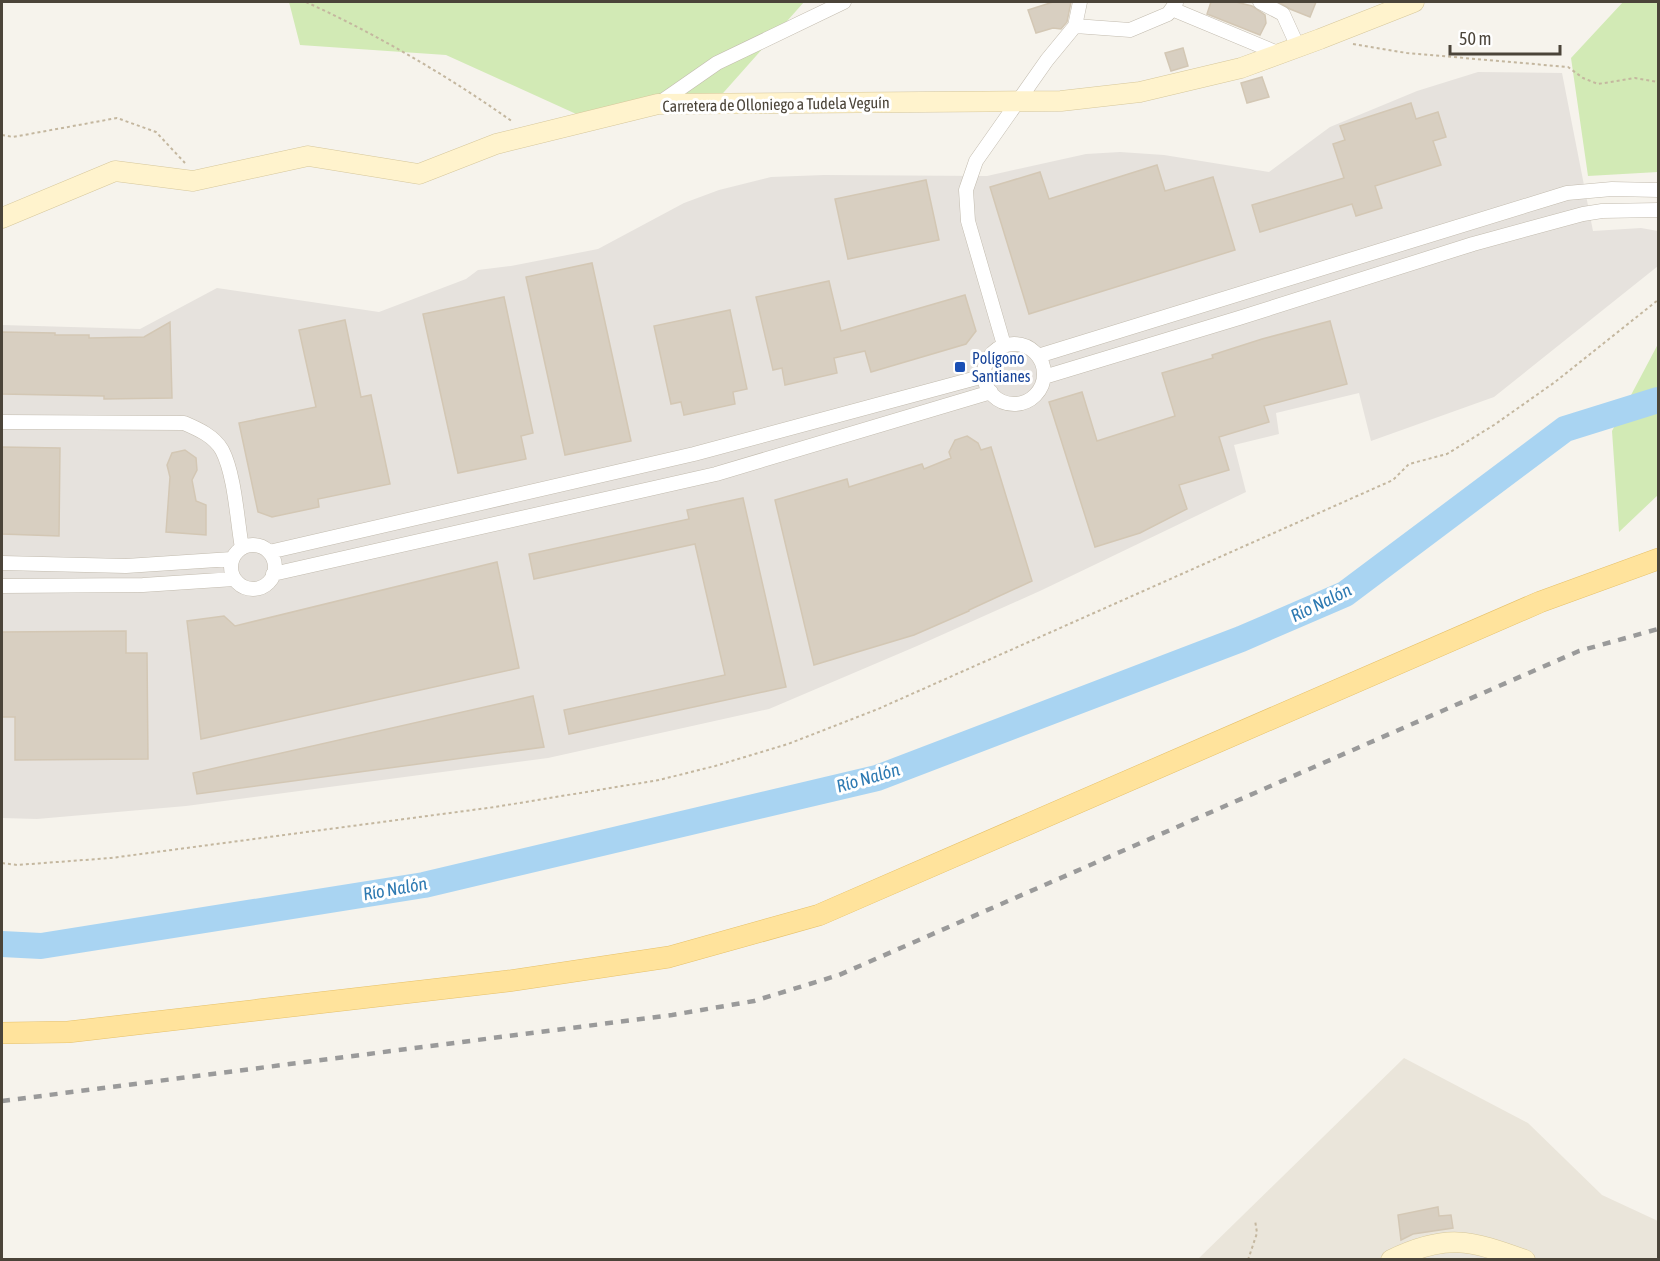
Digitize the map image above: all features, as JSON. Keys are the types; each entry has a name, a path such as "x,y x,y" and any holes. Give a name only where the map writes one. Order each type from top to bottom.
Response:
{"main road":[{"path":"1576,587 1614,562 1659,547"},
{"path":"2,1033 68,1032 508,981 669,957 819,915 1576,587 1659,559"}],"street":[{"path":"658,104 717,63 844,2"},
{"path":"1004,345 968,221 966,190 975,161 1047,60 1075,26 1080,2"},
{"path":"1260,2 1283,14 1289,50"},
{"name":"Carretera de Olloniego a Tudela Veguín","path":"2,218 115,171 193,181 308,156 419,174 496,144 658,104 1061,101 1140,92 1241,68 1414,2"},
{"path":"1075,26 1130,30 1168,14 1174,5 1289,50"},
{"path":"1038,356 1567,193 1612,189 1659,190"},
{"path":"1044,377 1473,244 1582,214 1602,211 1659,210"},
{"path":"1004,345 1025,346 1038,356 1044,377 1039,391 1026,402 1016,404 1001,401 991,392 984,376 985,366 990,356 1004,345"},
{"path":"269,552 694,454 984,376"},
{"path":"273,574 716,474 991,392"},
{"path":"2,422 184,423 205,432 221,448 229,471 242,548"},
{"path":"256,545 269,552 275,567 269,582 255,589 246,588 234,579 231,572 232,559 242,548 256,545"},
{"path":"2,563 126,566 232,559"},
{"path":"2,586 143,585 234,579"},
{"path":"1390,1260 1425,1245 1446,1241 1484,1245 1525,1260"}],"path":[{"path":"306,2 333,14 466,89 532,135"},
{"path":"1353,44 1407,53 1568,67 1583,78 1598,84 1635,78 1659,82"},
{"path":"2,135 13,137 117,118 156,132 201,180"},
{"path":"2,863 17,865 111,858 495,807 659,780 788,744 889,704 1393,480 1409,464 1447,454 1555,382 1659,300"},
{"path":"1248,1260 1257,1233 1256,1220"}],"shaded area":[{"path":"1478,72 1562,73 1593,231 1641,228 1658,231 1658,266 1494,397 1371,441 1359,393 1276,413 1279,434 1234,445 1246,492 1042,590 769,709 548,758 186,806 37,819 2,818 2,325 140,329 217,288 379,312 466,279 478,270 598,249 684,203 719,190 771,177 987,176 1086,154 1120,152 1164,155 1269,172 1330,127 1417,91"},
{"path":"1404,1058 1528,1123 1602,1195 1658,1221 1658,1259 1197,1260"}],"green space":[{"path":"289,2 804,2 708,110 585,118 446,55 300,45"},
{"path":"1623,2 1658,2 1658,172 1588,176 1571,58"},
{"path":"1658,344 1658,495 1619,532 1612,431"}],"building":[{"path":"1053,2 1071,2 1067,22 1061,29 1053,28 1036,33 1028,10"},
{"path":"1211,2 1236,2 1252,6 1265,15 1266,23 1260,35 1207,14"},
{"path":"1278,2 1316,2 1310,17"},
{"path":"1183,48 1188,66 1171,71 1165,53"},
{"path":"1262,77 1269,97 1247,103 1241,83"},
{"path":"1411,103 1416,119 1438,112 1446,137 1433,141 1441,165 1375,186 1382,208 1356,216 1352,204 1260,232 1252,205 1344,178 1333,144 1345,140 1340,126"},
{"path":"1157,165 1165,191 1213,177 1235,250 1029,314 990,187 1040,172 1049,199"},
{"path":"926,180 939,240 848,259 835,199"},
{"path":"592,263 631,441 565,455 526,277"},
{"path":"829,281 841,331 965,295 976,331 966,344 871,372 865,351 834,358 837,373 785,385 782,368 773,370 756,297"},
{"path":"504,297 533,433 521,436 526,459 458,473 423,314"},
{"path":"730,310 747,389 733,392 735,404 684,415 681,402 671,404 654,326"},
{"path":"345,320 361,397 371,395 390,484 318,499 319,507 272,517 258,512 239,423 316,407 299,330"},
{"path":"1330,321 1347,384 1264,406 1269,422 1219,437 1229,470 1179,485 1187,509 1140,533 1095,547 1049,402 1082,392 1097,441 1175,416 1162,373 1213,358 1212,355 1262,339"},
{"path":"170,322 172,398 104,399 104,396 2,394 2,332 89,335 89,338 144,337"},
{"path":"967,436 978,443 981,450 991,447 1032,581 914,635 814,665 775,500 847,479 849,487 922,464 924,469 951,458 949,452 955,440"},
{"path":"2,447 60,448 59,536 2,534"},
{"path":"185,450 196,458 197,470 192,480 196,501 206,505 206,535 166,532 170,477 167,465 172,453"},
{"path":"743,498 786,687 569,734 564,710 725,675 695,544 534,579 529,554 689,519 687,510"},
{"path":"497,562 519,668 201,739 187,621 224,616 235,626"},
{"path":"126,631 126,653 147,653 148,759 15,760 15,717 2,717 2,632"},
{"path":"533,696 544,747 197,794 193,773"},
{"path":"1438,1207 1439,1216 1451,1215 1453,1228 1413,1234 1401,1240 1398,1215"}],"waterway":[{"name":"Río Nalón","path":"2,944 41,946 424,885 877,778 1241,639 1345,594 1565,429 1658,400"}],"railway":[{"path":"2,1101 672,1015 754,1001 839,975 1579,651 1658,629"}],"place":[{"name":"Polígono Santianes","path":"960,367"}]}
